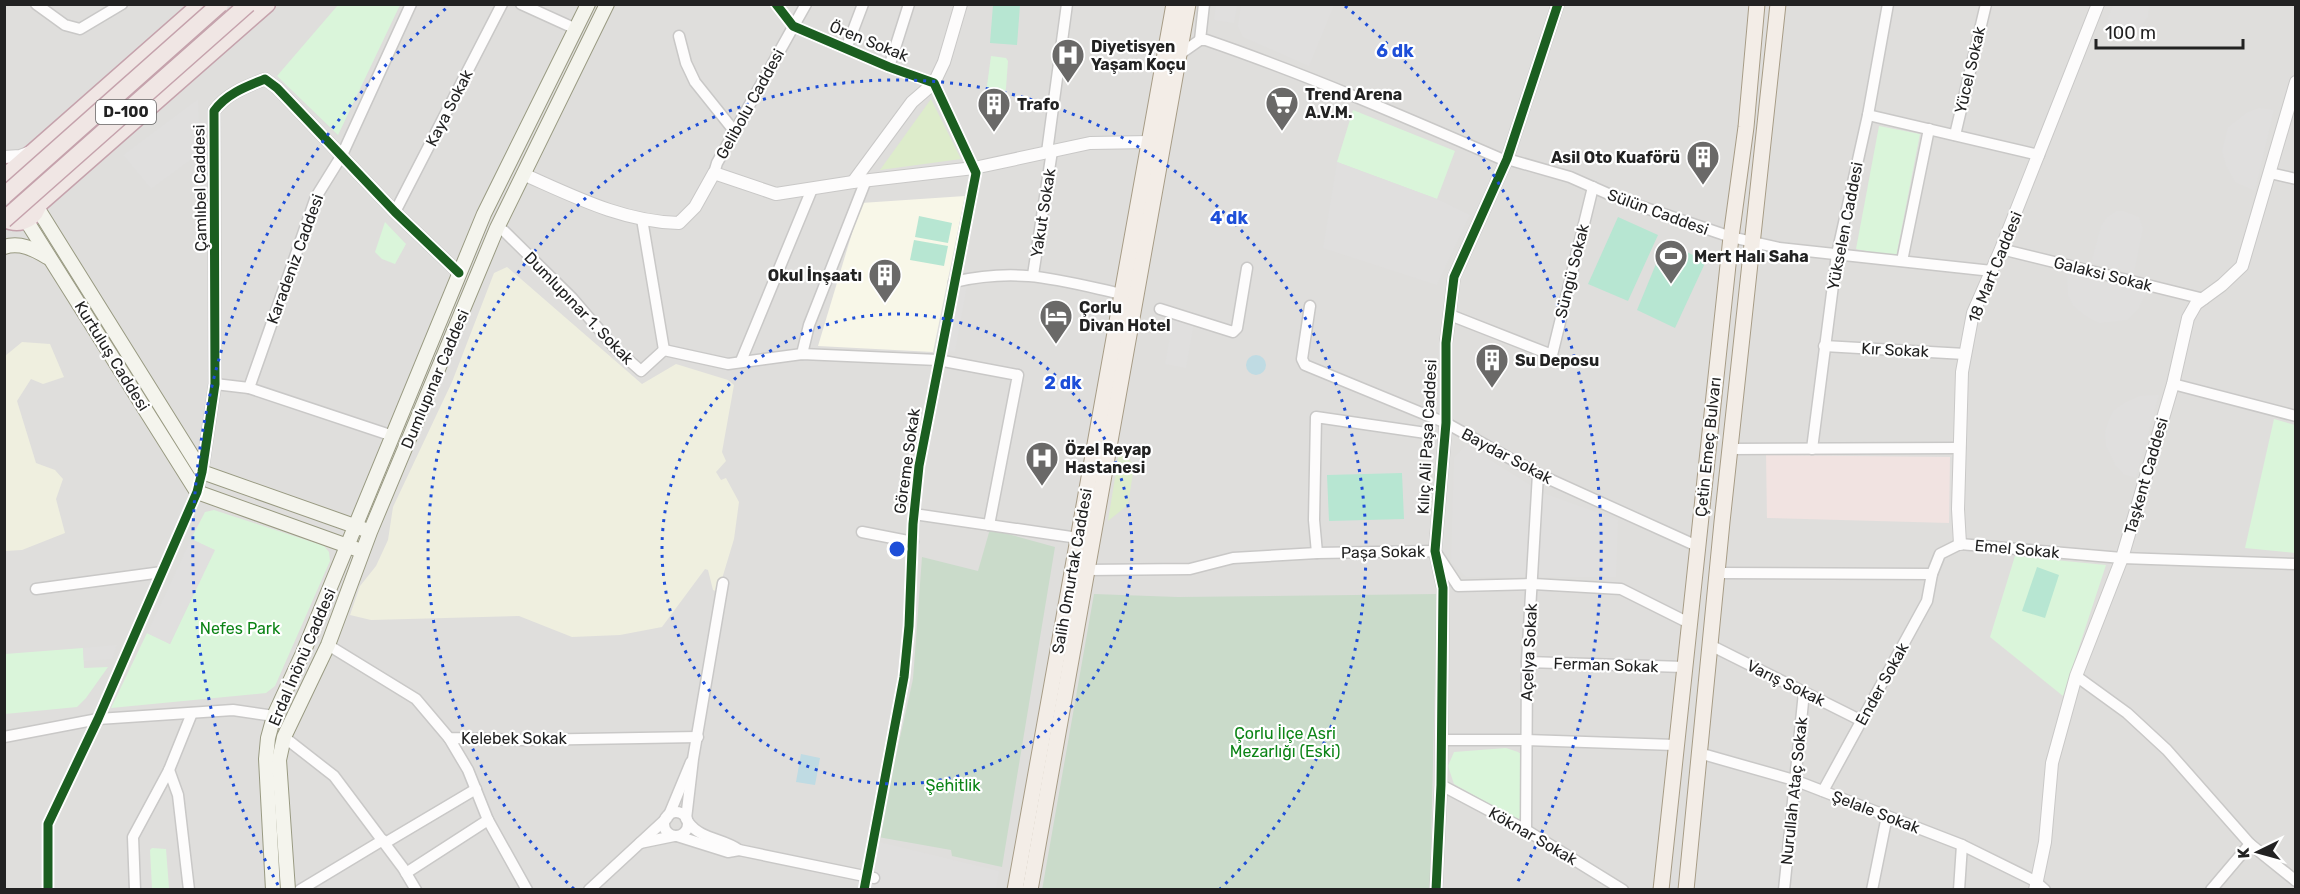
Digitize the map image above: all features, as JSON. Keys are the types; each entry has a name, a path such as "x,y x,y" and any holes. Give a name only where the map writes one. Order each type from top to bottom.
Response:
{"highway":[{"path":"6,172 30,154 201,4"},
{"name":"D-100","path":"4,196 220,4"},
{"name":"D-100","path":"22,216 248,4"},
{"path":"4,234 267,4"},
{"path":"30,154 37,181 54,190"},
{"path":"6,172 24,174 32,178 40,192 22,216"}],"main road":[{"name":"Dumlupınar Caddesi","path":"393,436 459,273 507,167 588,4"},
{"name":"Dumlupınar Caddesi","path":"288,890 279,760 284,737 328,645 370,532 498,228 607,4"},
{"name":"Salih Omurtak Caddesi","path":"1014,890 1174,4"},
{"name":"Salih Omurtak Caddesi","path":"1030,890 1188,4"},
{"name":"Çetin Emeç Bulvarı","path":"1660,890 1731,237 1746,127 1757,4"},
{"name":"Çetin Emeç Bulvarı","path":"1686,890 1717,573 1778,4"},
{"path":"54,190 50,204 51,227 202,472 370,532"},
{"path":"22,216 51,227"},
{"name":"Kurtuluş Caddesi","path":"22,216 197,492"},
{"path":"4,247 24,246 50,258"},
{"name":"Erdal İnönü Caddesi","path":"273,890 266,759 274,716 349,546 393,436"},
{"path":"197,492 363,552"}],"street":[{"path":"36,4 65,25 80,28 122,4"},
{"name":"Karadeniz Caddesi","path":"249,388 312,207 342,154 411,4"},
{"name":"Kaya Sokak","path":"395,212 502,4"},
{"path":"521,4 576,29"},
{"path":"776,4 793,26"},
{"name":"Gelibolu Caddesi","path":"714,173 806,4"},
{"path":"846,49 863,4"},
{"path":"889,67 909,4"},
{"path":"853,182 912,102 934,83 944,62 961,4"},
{"name":"Yakut Sokak","path":"1034,275 1067,4"},
{"path":"1180,54 1200,40 1204,4"},
{"name":"Kılıç Ali Paşa Caddesi","path":"1437,889 1442,785 1443,588 1436,550 1446,423 1446,343 1454,277 1507,160 1558,4"},
{"name":"Yükselen Caddesi","path":"1812,449 1837,254 1868,115 1888,4"},
{"name":"Yücel Sokak","path":"1955,135 1986,4"},
{"name":"18 Mart Caddesi","path":"1960,544 1958,508 1962,372 1973,313 2001,249 2098,4"},
{"name":"Ören Sokak","path":"793,26 889,67 934,83"},
{"path":"679,36 686,63 695,82 735,132"},
{"name":"Sülün Caddesi","path":"1200,40 1251,55 1347,91 1507,160 1570,177 1622,200 1731,237 1779,248 1992,271"},
{"name":"Çamlıbel Caddesi","path":"197,492 216,384 214,111 221,100 264,79 277,88 395,212 459,273"},
{"name":"Göreme Sokak","path":"864,890 871,877 904,677 919,466 938,360 974,187 974,168 934,83"},
{"name":"Taşkent Caddesi","path":"2038,887 2045,842 2052,763 2076,676 2122,558 2173,384 2188,318 2196,304 2222,285 2242,266 2295,88"},
{"path":"1868,115 2039,155"},
{"path":"1902,261 1929,129"},
{"path":"523,174 610,211 642,219 679,223 695,207 714,173 776,194 866,180 974,168 1090,143 1150,142"},
{"path":"4,157 30,154"},
{"path":"2270,173 2295,179"},
{"path":"802,354 809,326 866,180"},
{"name":"Süngü Sokak","path":"1450,315 1552,355 1593,187"},
{"path":"741,361 812,189"},
{"path":"642,219 664,350 728,364 802,354 938,360 1018,375 989,525"},
{"name":"Dumlupınar 1. Sokak","path":"498,228 504,231 572,298 615,348 641,371 664,350"},
{"name":"Galaksi Sokak","path":"2001,249 2204,299"},
{"path":"1160,309 1233,332 1237,328 1247,268"},
{"path":"954,282 982,276 1034,275 1122,294"},
{"name":"Baydar Sokak","path":"1310,306 1302,359 1305,364 1446,423 1538,474 1697,546"},
{"name":"Kır Sokak","path":"1824,346 1965,354"},
{"path":"216,384 249,388 393,436"},
{"path":"2173,384 2295,416"},
{"path":"1317,553 1314,520 1316,417 1426,433"},
{"path":"1730,449 1960,448"},
{"name":"Açelya Sokak","path":"1526,830 1527,662 1538,474"},
{"path":"48,890 48,824 98,719 197,492"},
{"path":"914,514 1078,538"},
{"path":"862,532 913,542"},
{"name":"Emel Sokak","path":"1932,574 1940,554 1960,544 2122,558 2295,564"},
{"name":"Paşa Sokak","path":"1086,570 1190,569 1233,558 1436,550 1458,585 1533,584 1621,588 1689,623"},
{"path":"36,589 162,572"},
{"path":"1717,573 1932,574"},
{"name":"Ender Sokak","path":"1823,791 1927,601 1932,574"},
{"path":"637,844 675,836 686,830 693,759 723,583"},
{"name":"Kelebek Sokak","path":"328,645 416,699 449,738 524,740 698,737"},
{"name":"Varış Sokak","path":"1710,645 1862,721"},
{"name":"Ferman Sokak","path":"1527,662 1684,667"},
{"path":"2076,676 2127,713 2167,750 2250,844 2295,880"},
{"name":"Nurullah Ataç Sokak","path":"1784,890 1804,692"},
{"path":"4,736 98,719 233,710 274,716"},
{"path":"135,890 133,837 169,770 192,713"},
{"path":"284,737 334,776 384,842 416,890"},
{"path":"449,738 468,770 521,887"},
{"path":"1442,740 1526,740 1675,745"},
{"name":"Şelale Sokak","path":"1699,753 1794,780 1962,845 2038,887"},
{"path":"693,759 668,816 665,829 675,836 728,852 739,850 871,877"},
{"path":"169,770 178,795 189,890"},
{"name":"Köknar Sokak","path":"1442,785 1526,830 1623,890"},
{"path":"300,890 476,789"},
{"path":"589,890 668,816 681,813 699,833 710,839 730,843 739,850"},
{"path":"1872,890 1887,816"},
{"path":"406,873 489,820"},
{"path":"2211,890 2250,844"},
{"path":"1959,890 1962,845"}],"shaded area":[{"path":"1241,4 1334,5 1309,66 1243,37 1238,26"},
{"path":"5,5 2295,5 2295,889 5,890"},
{"path":"1216,5 1237,5 1234,23 1214,20"},
{"path":"2113,5 2149,5 2148,17 2139,29 2128,35 2113,38 2101,34"},
{"path":"198,99 200,153 151,189 123,155"},
{"path":"2259,108 2274,110 2255,191 2235,182 2226,166 2222,151 2228,127 2246,113"},
{"path":"1337,162 1437,199 1470,215 1437,285 1323,248"},
{"path":"965,196 933,352 818,346 861,203"},
{"path":"2116,211 2139,217 2143,228 2134,273 2091,263 2101,226 2107,217"},
{"path":"2067,275 2147,291 2139,308 2127,320 2099,323 2073,306 2068,295"},
{"path":"957,285 967,286 955,352 946,351"},
{"path":"1173,319 1194,323 1186,368 1165,364"},
{"path":"2159,395 2136,478 2123,474 2115,465 2106,446 2105,432 2109,420 2114,410 2124,403 2140,396"},
{"path":"1466,445 1543,493 1618,520 1616,577 1466,577 1451,562 1454,458"},
{"path":"1766,455 1950,457 1949,523 1767,518"},
{"path":"191,539 215,550 170,644 147,633"},
{"path":"117,645 112,659 84,661 83,648"},
{"path":"879,842 999,871 996,889 870,890"}],"green space":[{"path":"338,5 400,5 338,135 277,76"},
{"path":"993,5 1020,5 1017,45 990,43"},
{"path":"991,56 1006,58 1008,61 1006,88 1000,113 994,117 983,116"},
{"path":"931,99 961,159 880,170"},
{"path":"1353,110 1455,151 1437,199 1337,162"},
{"path":"1879,126 1920,134 1896,257 1856,249"},
{"path":"919,216 952,223 948,243 915,237"},
{"name":"Mert Halı Saha","path":"1618,217 1658,235 1628,301 1588,284"},
{"path":"385,222 406,244 395,264 382,259 375,252"},
{"path":"914,240 948,246 944,266 910,260"},
{"name":"Mert Halı Saha","path":"1665,242 1706,261 1675,328 1637,310"},
{"path":"507,267 642,384 676,364 728,380 734,385 722,452 726,461 716,472 721,480 726,478 739,502 734,539 718,592 713,590 708,570 705,569 662,627 620,635 572,637 519,616 371,620 350,615 360,586 376,566 388,540 393,507 452,382 494,273"},
{"path":"22,342 50,344 64,377 43,384 31,379 17,401 36,463 55,470 63,479 56,499 65,533 22,550 5,551 5,356"},
{"path":"2274,419 2295,425 2295,553 2245,548"},
{"path":"1120,447 1134,466 1128,505 1108,521"},
{"path":"1402,473 1404,519 1329,521 1327,475"},
{"name":"Nefes Park","path":"214,510 324,546 329,552 330,561 275,686 266,693 111,708 147,633 170,644 214,550 191,539 205,512"},
{"name":"Şehitlik","path":"990,529 1055,547 1002,867 952,856 951,850 878,837 913,679 922,557 978,571"},
{"path":"2015,556 2106,565 2063,696 1990,637"},
{"path":"2037,567 2059,575 2045,618 2022,611"},
{"name":"Çorlu İlçe Asri Mezarlığı (Eski)","path":"1094,594 1178,597 1437,594 1430,889 1042,890"},
{"path":"83,648 84,668 108,667 77,707 5,714 5,654"},
{"path":"1506,748 1524,756 1524,812 1518,820 1454,784 1448,766 1454,752"},
{"path":"152,848 166,849 169,888 152,888 150,850"}],"water":[{"path":"1256,355 1263,358 1266,365 1263,372 1256,375 1249,372 1246,365 1249,358"},
{"path":"801,754 820,758 815,785 796,782"}],"cycle path":[{"path":"776,4 793,26 889,67 934,83 976,173 919,466 913,524 909,626 904,677 864,890"},
{"path":"1436,890 1441,785 1443,588 1435,551 1446,423 1446,343 1454,277 1507,159 1558,4"},
{"path":"48,890 48,824 98,719 197,492 202,472 215,384 214,111 230,96 265,79 277,88 395,212 459,273"}],"place":[{"name":"Diyetisyen Yaşam Koçu","path":"1068,84"},
{"name":"Trend Arena A.V.M.","path":"1282,132"},
{"name":"Trafo","path":"994,133"},
{"name":"Asil Oto Kuaförü","path":"1703,186"},
{"name":"Mert Halı Saha","path":"1671,285"},
{"name":"Okul İnşaatı","path":"885,304"},
{"name":"Çorlu Divan Hotel","path":"1056,345"},
{"name":"Su Deposu","path":"1492,389"},
{"name":"Özel Reyap Hastanesi","path":"1042,487"}]}
